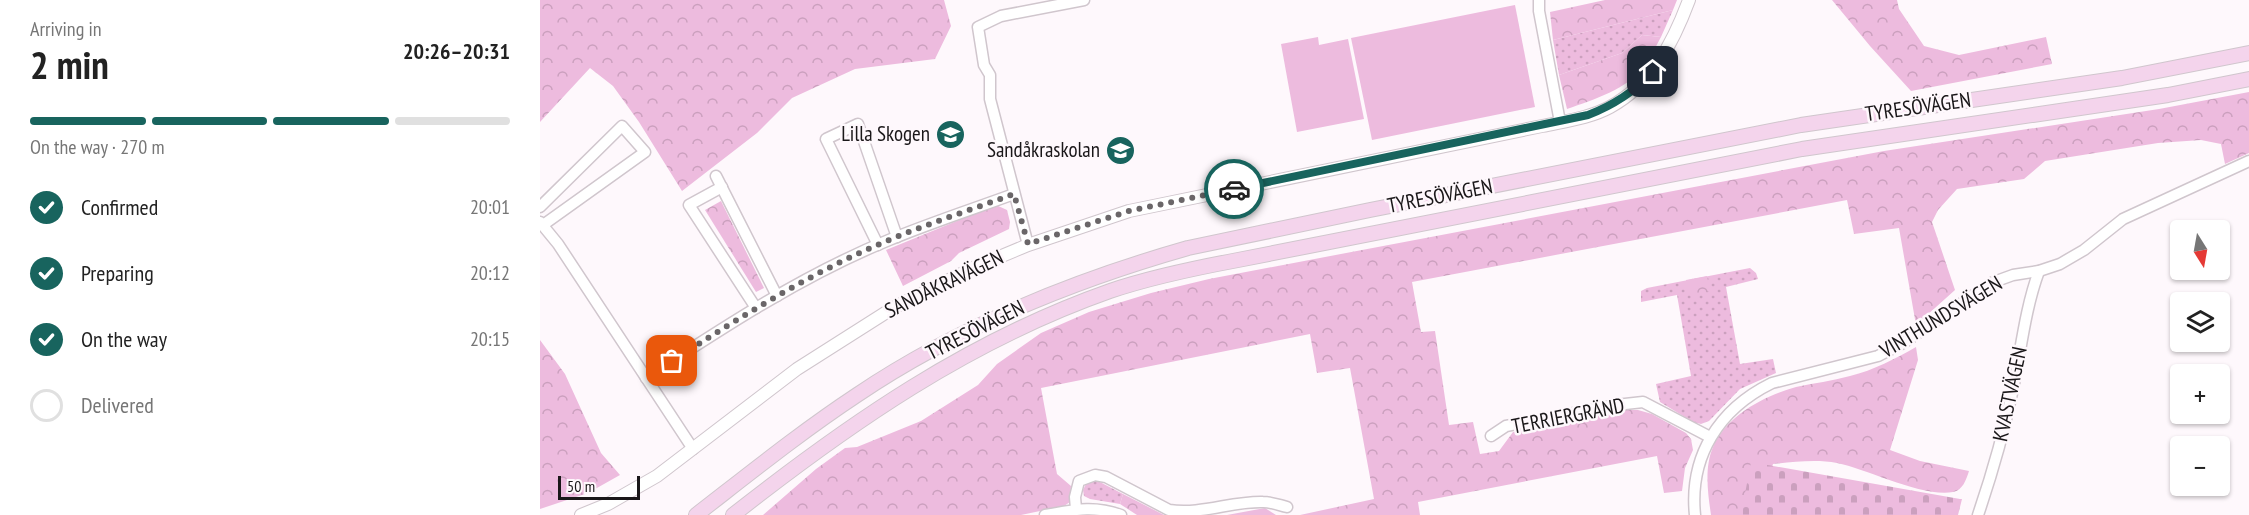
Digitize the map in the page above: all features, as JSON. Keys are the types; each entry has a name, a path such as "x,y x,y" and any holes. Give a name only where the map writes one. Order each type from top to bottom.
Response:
{"main road":[{"name":"TYRESÖVÄGEN","path":"696,515 825,416 901,368 1036,299 1128,265 1188,248 1725,140 1879,113 2122,78 2249,53"},
{"name":"TYRESÖVÄGEN","path":"733,515 849,426 925,378 1004,336 1112,290 1238,260 1802,149 2168,95 2249,79"}],"street":[{"path":"1028,244 990,99 990,75 984,65 978,27 1001,16 1084,0"},
{"path":"1539,0 1539,12 1560,122"},
{"name":"SANDÅKRAVÄGEN","path":"581,515 608,504 657,476 796,369 893,308 973,268 1028,244 1129,211 1560,122 1609,108 1640,85 1653,72 1667,50 1689,0"},
{"path":"878,245 826,139 858,124 897,237"},
{"path":"540,207 622,126 645,153 541,224 558,244 693,449"},
{"name":"VINTHUNDSVÄGEN","path":"1695,515 1693,496 1697,465 1710,437 1736,404 1756,390 1772,383 1878,356 1905,342 1991,283 2013,275 2039,271 2060,264 2084,250 2123,219 2249,161"},
{"path":"716,176 777,296"},
{"path":"722,187 689,205 756,308"},
{"path":"646,378 756,308 878,245 1014,194"},
{"name":"KVASTVÄGEN","path":"1978,515 1997,454 2012,392 2031,292 2039,271"},
{"name":"TERRIERGRÄND","path":"1491,435 1506,426 1643,402 1710,437"},
{"path":"1076,509 1075,497 1079,481 1095,475 1107,477 1180,514 1197,514 1263,502 1287,507"},
{"path":"1045,515 1076,509 1107,510 1121,515"}],"green space":[{"path":"540,0 944,0 951,26 935,59 855,69 792,98 757,133 682,191 639,122 613,86 590,68 540,122"},
{"path":"1605,0 1677,0 1673,10 1553,40 1550,12"},
{"path":"1832,0 1897,0 1899,9 1924,46 1959,55 2046,37 2052,64 1911,91"},
{"path":"1515,5 1535,107 1372,140 1351,38"},
{"path":"1673,10 1661,37 1642,35 1622,53 1559,75 1553,40"},
{"path":"1642,35 1661,37 1647,63 1637,74 1609,93 1567,109 1559,75 1622,53"},
{"path":"1318,37 1319,45 1348,39 1364,119 1297,132 1281,44"},
{"path":"2249,92 2249,153 2225,164 2221,144 2201,140 2158,143 2045,161 2024,179 1957,189 1938,210 1932,222 1955,290 1916,325 1899,228 1854,234 1847,200 1412,282 1421,332 1435,331 1449,425 1473,422 1480,454 1499,451 1513,432 1618,410 1638,410 1652,414 1686,433 1691,439 1693,450 1685,468 1682,491 1664,493 1657,456 1418,502 1420,515 1300,515 1374,499 1350,368 1317,373 1310,334 1041,388 1057,474 1071,486 1070,502 1064,506 1021,515 763,515 816,469 845,448 857,447 921,421 978,385 997,364 1041,333 1089,312 1151,293 1209,279 1884,151 2159,109"},
{"path":"721,201 764,288 756,292 705,210"},
{"path":"996,205 1007,210 1009,229 959,253 951,261 903,286 886,250"},
{"path":"1750,268 1756,273 1758,279 1726,287 1740,364 1773,359 1776,373 1740,389 1709,421 1701,424 1693,422 1660,402 1656,384 1691,376 1677,295 1641,302 1641,291"},
{"path":"1707,276 1710,291 1688,295 1686,280"},
{"path":"540,340 565,374 601,453 620,475 588,493 540,509"},
{"path":"1916,347 1918,360 1890,450 1920,461 1969,471 1964,484 1959,489 1941,493 1927,491 1837,463 1805,461 1773,464 1756,515 1711,515 1708,481 1710,455 1719,436 1737,416 1759,402 1784,391 1859,374"},
{"path":"1751,462 1962,499 1958,515 1741,515"},
{"path":"1096,480 1123,494 1120,504 1084,496 1083,490 1087,482"},
{"path":"1123,494 1164,515 1137,515 1120,504"},
{"path":"1265,508 1276,515 1227,515"}],"way so far":[{"path":"672,361 756,308 814,276 888,240 1014,194 1028,244 1129,211 1234,189"}],"place":[{"name":"Lilla Skogen","path":"951,134"},
{"name":"Sandåkraskolan","path":"1121,150"}],"route":[{"path":"1234,189 1588,115 1609,108 1625,98 1653,72"}]}
